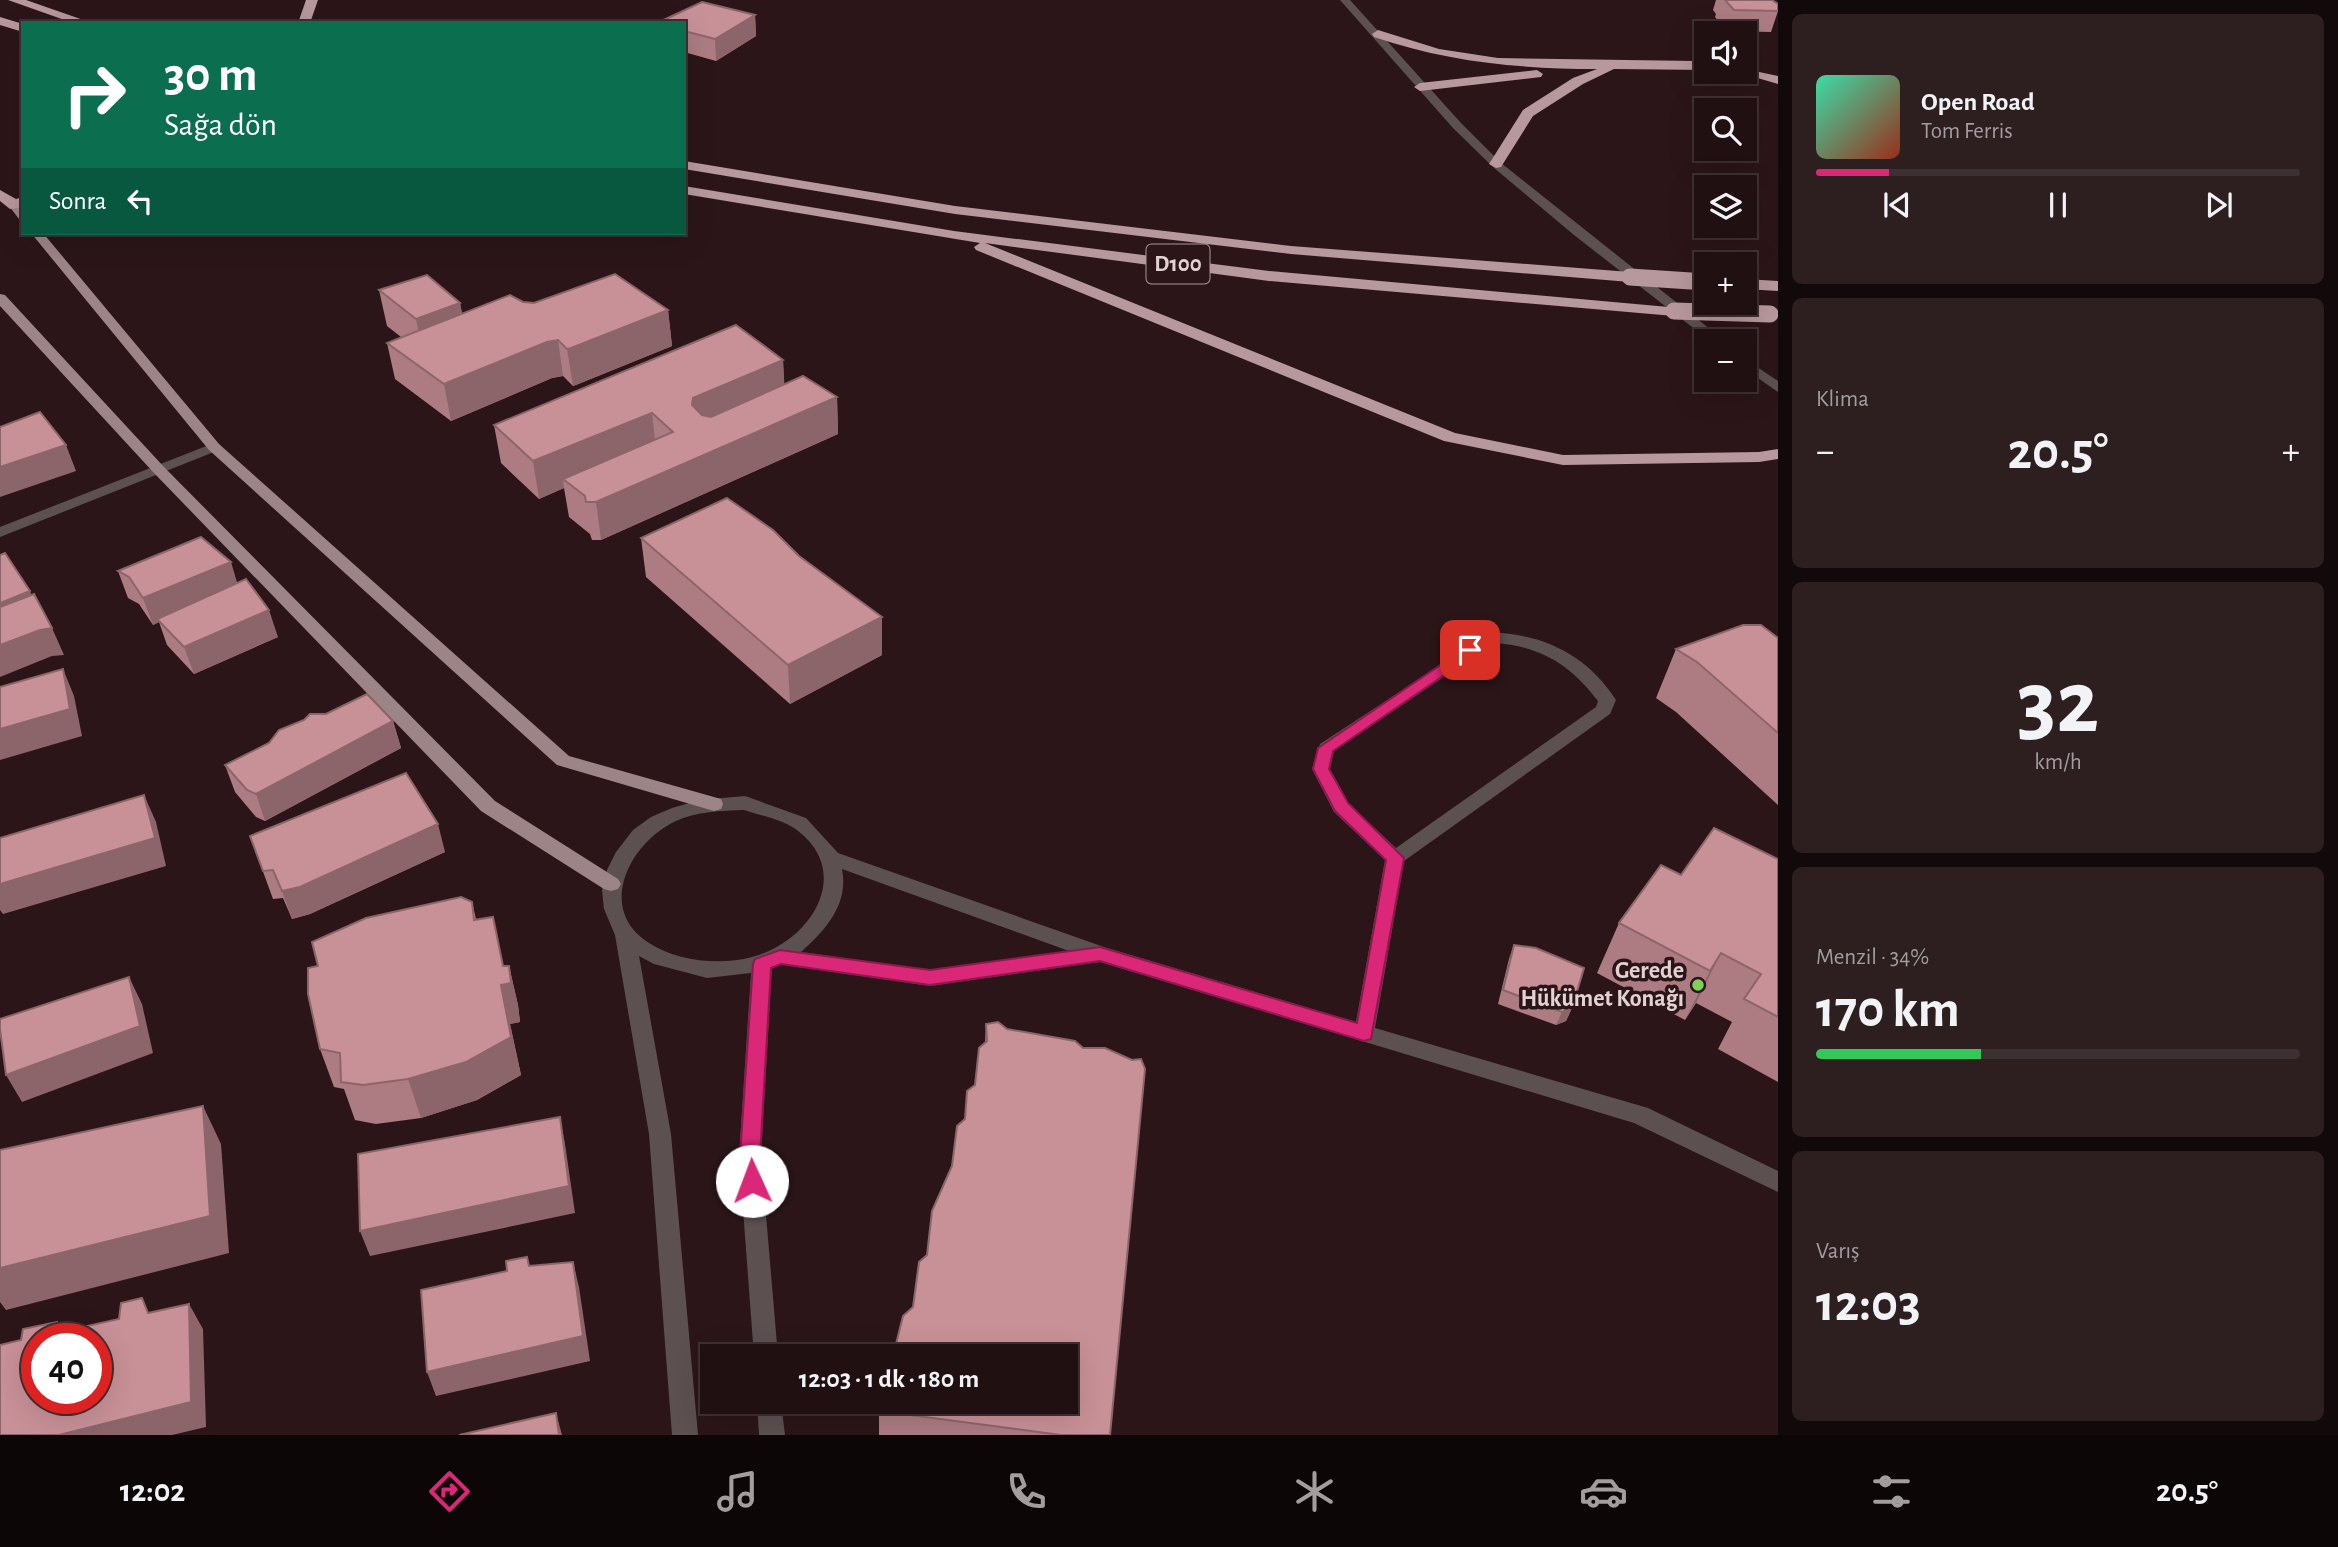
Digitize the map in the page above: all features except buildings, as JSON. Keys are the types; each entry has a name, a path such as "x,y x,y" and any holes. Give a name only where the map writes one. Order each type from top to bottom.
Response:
{"highway":[{"path":"14,0 80,21"},
{"path":"305,21 312,0"},
{"path":"0,21 21,28"},
{"path":"1378,34 1449,57 1527,64 1694,66"},
{"path":"1420,87 1620,65"},
{"path":"1496,164 1528,113 1578,81 1620,65"},
{"path":"1757,75 1778,80"},
{"name":"D100","path":"686,165 955,210 1251,245 1694,281"},
{"name":"D100","path":"686,190 954,235 1269,276 1674,311 1774,314"},
{"path":"0,194 20,208"},
{"path":"954,235 1450,437 1563,460 1759,457 1778,454"},
{"path":"1757,285 1778,286"}],"main road":[{"path":"39,235 214,447 563,761 714,804"},
{"path":"0,298 159,470 488,806 611,884"}],"street":[{"path":"1345,0 1378,34 1420,87 1496,164 1703,329"},
{"path":"1757,372 1778,388"},
{"path":"0,532 214,447"},
{"path":"1364,1033 1395,858 1604,710 1607,700 1590,676 1567,655 1517,638 1491,637 1326,748 1321,769 1341,807 1395,858"},
{"path":"625,935 648,954 678,967 712,972 747,969 771,960 810,937 829,912 837,884 832,858 819,837 799,820 774,809 745,803 714,804 684,810 666,818 635,839 619,860 611,884 613,910 625,935 660,1134 685,1435"},
{"path":"832,858 1100,954 1640,1115 1778,1182"},
{"path":"771,960 930,978 1100,954"},
{"path":"765,1344 750,1156 771,960"},
{"path":"770,1414 772,1435"}],"place":[{"name":"Gerede Hükümet Konağı","path":"1698,985"}],"route":[{"path":"752,1181 750,1156 762,964 780,957 930,978 1100,954 1364,1033 1395,858 1341,807 1321,769 1326,748 1470,650"}]}
